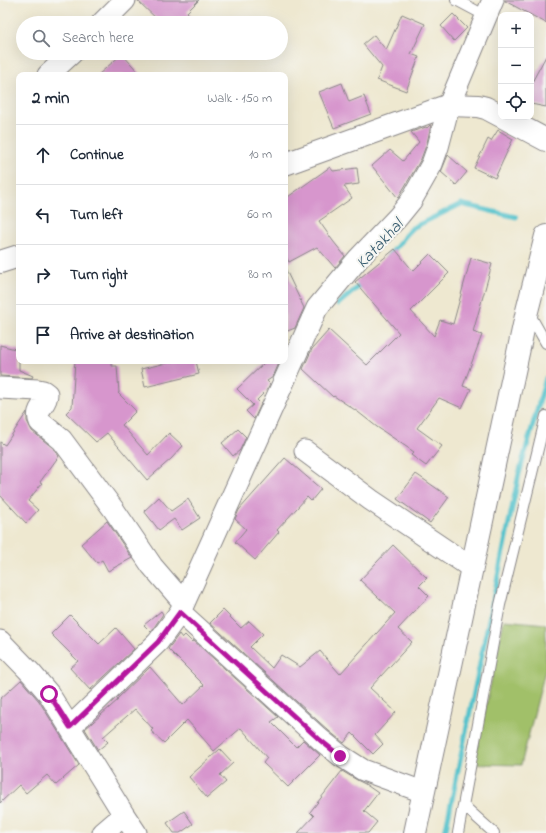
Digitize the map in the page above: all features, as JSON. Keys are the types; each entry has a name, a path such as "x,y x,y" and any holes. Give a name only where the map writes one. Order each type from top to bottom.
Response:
{"main road":[{"path":"288,163 449,105 468,105 486,108 498,114"},
{"path":"509,120 546,140"},
{"path":"415,833 527,311 546,236"},
{"path":"0,262 16,257"}],"street":[{"path":"109,16 125,0"},
{"path":"70,727 158,642 182,607 317,308 358,259 411,201 432,164 449,105 490,8"},
{"path":"51,72 64,60"},
{"path":"0,388 38,390 44,391 47,394 47,398 38,412 40,422 62,440 114,510 182,607 320,740 340,756 363,770 423,792"},
{"path":"305,451 371,500 472,568"},
{"path":"0,641 31,673 44,689 70,727 136,833"},
{"path":"104,833 124,815"}],"lane":[{"path":"456,0 490,8"},
{"path":"527,311 546,343"},
{"path":"458,833 500,604 546,416"},
{"path":"464,806 494,833"}],"green space":[{"path":"504,620 546,624 546,667 521,765 474,764"}],"building":[{"path":"137,0 199,0 187,12 191,16 154,16"},
{"path":"546,0 546,23 534,17 534,12 526,12 505,1"},
{"path":"402,14 425,24 411,54 419,57 406,91 377,80 382,67 363,44 374,35 386,50"},
{"path":"453,14 467,28 454,41 441,26"},
{"path":"546,56 546,107 534,105 534,78"},
{"path":"115,60 127,60 138,72 101,72"},
{"path":"342,83 349,102 364,96 371,114 334,128 319,92"},
{"path":"430,125 427,143 421,159 398,198 372,166 390,150 403,161 419,142 411,132 426,127 427,128"},
{"path":"498,130 513,139 495,178 474,168 488,139 491,141"},
{"path":"448,155 467,172 456,185 441,172"},
{"path":"330,167 333,171 357,168 359,184 344,186 352,198 319,221 345,256 335,268 317,247 289,262 288,197"},
{"path":"395,249 413,271 430,254 449,273 411,311 434,336 440,320 453,324 471,258 492,264 473,332 482,335 463,386 471,389 462,408 439,398 417,428 442,446 426,466 411,455 414,452 358,412 334,396 333,397 303,369 312,349 329,330 367,365 399,333 355,282"},
{"path":"288,274 304,308 295,328 288,331"},
{"path":"0,345 16,349 16,364 19,364 19,370 33,376 32,378 0,376"},
{"path":"75,364 112,364 112,366 117,366 118,393 136,411 122,425 148,455 169,433 183,446 171,459 147,480 107,433 96,442 66,413 72,407"},
{"path":"162,364 197,364 199,374 145,387 141,369"},
{"path":"263,364 279,364 273,377 267,381 270,384 266,391 257,400 261,404 254,419 246,411 253,405 237,389"},
{"path":"27,412 27,421 32,431 53,448 59,456 40,482 42,483 28,501 38,510 26,523 0,495 0,442 5,445"},
{"path":"238,429 246,437 240,450 233,456 222,443"},
{"path":"285,458 321,489 311,501 307,497 277,530 279,532 255,560 235,542 246,529 235,519 239,510"},
{"path":"416,474 449,497 430,523 397,499"},
{"path":"159,497 171,511 188,499 200,518 182,530 174,519 159,530 144,511"},
{"path":"107,521 132,558 108,571 102,560 97,563 81,544"},
{"path":"393,545 427,578 419,586 429,596 398,629 412,642 370,688 396,712 375,735 383,744 373,754 352,733 344,743 329,731 210,623 223,610 241,628 249,621 263,634 250,647 272,668 281,655 300,667 320,651 340,674 395,613 360,580"},
{"path":"161,611 163,614 151,632 144,625"},
{"path":"70,615 99,644 116,628 134,649 90,690 70,668 78,661 51,634"},
{"path":"179,634 182,638 185,635 192,642 193,640 278,717 271,722 296,747 303,740 320,755 288,787 263,763 267,758 241,728 214,751 187,720 164,743 151,731 153,729 135,709 103,737 108,742 98,750 85,729 118,700 117,699 150,667 183,705 204,685 168,649"},
{"path":"21,680 39,701 79,765 56,785 47,775 26,793 19,785 0,803 0,699"},
{"path":"220,749 233,763 220,775 226,782 207,798 189,777"},
{"path":"342,771 378,793 364,811 377,822 368,833 298,833 314,816 310,812"},
{"path":"184,811 193,824 180,833 174,833 167,823"}],"waterway":[{"name":"Katakhal","path":"388,257 412,228 461,204 516,217"},
{"name":"Katakhal","path":"338,304 363,283"},
{"path":"445,833 519,474 546,378"}],"route":[{"path":"49,694 70,727 138,663 158,642 180,612 320,740 340,756"}]}
